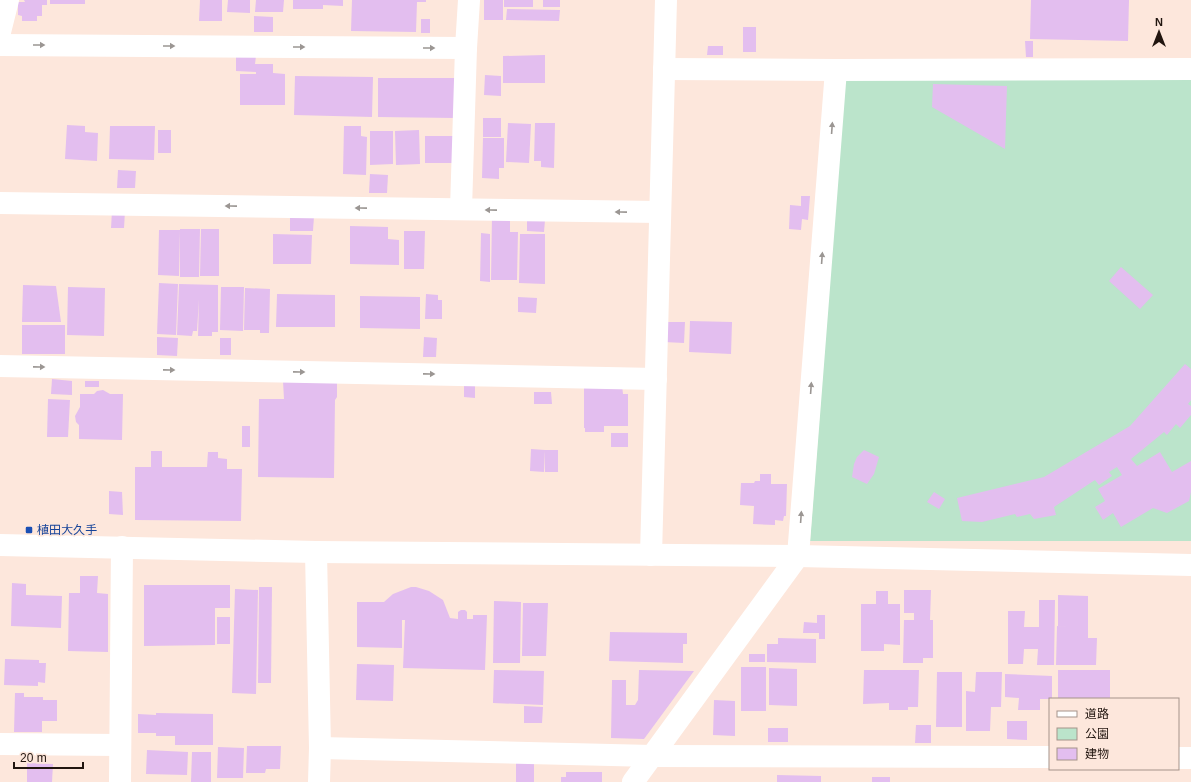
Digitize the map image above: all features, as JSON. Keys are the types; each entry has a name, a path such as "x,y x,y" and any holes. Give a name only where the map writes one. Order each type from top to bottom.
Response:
{"street":[{"path":"0,32 8,0"},
{"path":"461,210 469,0"},
{"path":"651,555 666,0"},
{"path":"0,45 466,48"},
{"path":"664,69 1191,69"},
{"path":"633,782 798,556 836,70"},
{"path":"0,203 660,212"},
{"path":"0,366 656,379"},
{"path":"0,545 316,552 798,556 1191,565"},
{"path":"120,782 122,547"},
{"path":"316,552 320,748 319,782"},
{"path":"0,744 120,745"},
{"path":"320,748 652,756 1049,757"},
{"path":"1179,758 1191,758"}],"green space":[{"path":"1191,77 1191,541 810,541 845,79"}],"building":[{"path":"24,0 47,0 47,5 42,5 42,16 37,16 37,21 22,21 22,16 18,15 18,2 25,2"},
{"path":"50,0 85,0 85,4 50,4"},
{"path":"200,0 222,0 222,21 199,21"},
{"path":"228,0 250,0 250,13 227,12"},
{"path":"256,0 284,0 283,12 255,12"},
{"path":"293,0 343,0 343,6 323,5 323,9 293,9"},
{"path":"352,0 426,0 426,2 417,2 416,32 351,31"},
{"path":"484,0 503,0 503,20 484,20"},
{"path":"504,0 533,0 533,7 504,7"},
{"path":"543,0 560,0 560,7 543,7"},
{"path":"1031,0 1129,0 1128,41 1030,39"},
{"path":"507,9 560,10 559,21 506,20"},
{"path":"254,16 273,17 273,32 254,32"},
{"path":"421,19 430,19 430,33 421,33"},
{"path":"743,27 756,27 756,52 743,52"},
{"path":"1025,41 1033,41 1033,57 1026,57"},
{"path":"708,46 723,46 723,55 707,55"},
{"path":"545,55 545,83 503,83 503,56"},
{"path":"236,56 256,56 255,64 273,64 273,73 285,74 285,105 240,105 240,74 256,74 256,72 236,71"},
{"path":"485,75 501,76 501,96 484,95"},
{"path":"295,76 373,77 372,117 294,115"},
{"path":"378,78 456,78 455,118 378,117"},
{"path":"933,84 1007,86 1005,149 932,107"},
{"path":"483,118 501,118 501,137 483,137"},
{"path":"508,123 531,124 529,163 506,162"},
{"path":"535,123 555,123 554,168 541,167 541,161 534,161"},
{"path":"67,125 85,126 85,132 98,133 97,161 65,159"},
{"path":"110,126 155,126 154,160 109,159"},
{"path":"344,126 361,126 361,136 367,137 366,175 343,174"},
{"path":"158,130 171,130 171,153 158,153"},
{"path":"419,130 420,164 396,165 395,131"},
{"path":"370,131 393,131 393,164 370,165"},
{"path":"425,136 457,136 456,163 425,163"},
{"path":"483,138 504,138 504,168 499,168 499,179 482,178"},
{"path":"118,170 136,171 135,188 117,188"},
{"path":"370,174 388,175 387,193 369,193"},
{"path":"801,196 810,196 808,220 802,219 801,230 789,229 790,205 801,206"},
{"path":"112,211 125,211 124,228 111,228"},
{"path":"290,216 314,216 313,231 290,231"},
{"path":"492,216 510,216 510,232 518,232 517,280 491,280"},
{"path":"527,219 545,220 544,232 527,231"},
{"path":"350,226 388,227 388,239 399,240 399,265 350,264"},
{"path":"180,229 200,229 199,277 180,277"},
{"path":"201,229 219,229 219,276 200,276"},
{"path":"159,230 180,230 179,276 158,275"},
{"path":"404,231 425,231 424,269 404,269"},
{"path":"481,233 490,234 490,282 480,281"},
{"path":"273,234 312,235 311,264 273,264"},
{"path":"520,234 545,234 545,284 519,283"},
{"path":"1121,267 1153,295 1140,309 1109,281"},
{"path":"159,283 178,284 176,335 157,334"},
{"path":"179,284 218,285 218,332 212,332 212,336 198,336 199,299 197,331 193,331 192,336 177,335"},
{"path":"23,285 56,286 61,322 22,322"},
{"path":"68,287 105,288 104,336 67,335"},
{"path":"221,287 244,287 243,331 220,330"},
{"path":"245,288 270,289 269,333 260,333 260,330 244,330"},
{"path":"277,294 335,295 335,327 276,327"},
{"path":"426,294 438,295 438,300 442,300 442,319 425,319"},
{"path":"360,296 420,297 420,329 360,328"},
{"path":"518,297 537,298 536,313 518,312"},
{"path":"690,321 732,322 731,354 689,352"},
{"path":"664,322 685,322 684,343 664,342"},
{"path":"22,325 65,325 65,354 22,354"},
{"path":"157,337 178,338 177,356 157,355"},
{"path":"424,337 437,338 436,357 423,357"},
{"path":"220,338 231,338 231,355 220,355"},
{"path":"1185,364 1191,369 1191,400 1188,404 1191,406 1191,415 1180,428 1176,424 1167,435 1164,432 1131,459 1137,466 1160,452 1172,472 1191,461 1191,492 1189,501 1167,513 1153,508 1121,527 1113,513 1103,520 1095,507 1105,501 1098,489 1122,475 1117,467 1109,472 1112,476 1099,485 1095,480 1054,507 1056,515 1034,519 1030,514 1017,517 1015,514 982,522 962,521 957,498 1044,477 1130,426"},
{"path":"52,379 72,381 72,395 51,394"},
{"path":"85,381 99,381 99,387 85,387"},
{"path":"283,381 337,381 337,397 335,400 334,478 258,477 259,399 284,399"},
{"path":"464,384 475,384 475,398 464,397"},
{"path":"584,384 622,385 623,394 628,394 628,426 604,426 604,432 585,432"},
{"path":"103,390 110,394 123,394 122,440 79,439 79,425 76,422 75,416 80,407 80,394 94,394 97,391"},
{"path":"534,392 551,392 552,404 534,404"},
{"path":"48,399 70,400 68,437 47,437"},
{"path":"242,426 250,426 250,447 242,447"},
{"path":"611,433 628,433 628,447 611,447"},
{"path":"531,449 545,450 544,472 530,471"},
{"path":"545,450 558,450 558,472 545,472"},
{"path":"864,450 879,457 874,474 867,484 852,477 854,464 857,457"},
{"path":"151,451 162,451 162,467 207,467 208,452 218,452 218,458 227,459 227,469 242,469 241,521 135,520 135,467 151,467"},
{"path":"760,474 771,474 771,484 787,484 786,516 784,516 783,521 775,520 775,525 753,524 754,506 740,505 741,483 754,483 755,481 760,481"},
{"path":"109,491 122,492 123,515 109,514"},
{"path":"934,492 945,499 939,509 927,502"},
{"path":"80,576 98,576 97,593 108,594 108,652 68,651 69,593 80,593"},
{"path":"12,583 26,584 26,595 62,596 61,628 11,626"},
{"path":"144,585 230,585 230,608 215,608 215,645 144,646"},
{"path":"259,587 272,587 271,683 258,683"},
{"path":"411,587 429,591 443,600 450,618 458,619 458,612 461,610 465,610 467,612 467,619 473,619 473,615 487,615 485,670 403,668 405,620 402,620 402,648 357,647 357,602 384,602 393,594"},
{"path":"235,589 258,590 256,694 232,693"},
{"path":"904,590 931,590 930,620 933,620 933,658 923,658 923,663 903,663 904,620 914,620 914,613 904,613"},
{"path":"876,591 888,591 888,604 900,604 900,645 884,644 884,651 861,651 861,604 876,604"},
{"path":"1058,595 1088,596 1088,638 1097,638 1096,665 1056,665 1057,626 1075,627 1058,626"},
{"path":"1039,600 1055,600 1054,665 1037,665 1038,649 1024,649 1023,664 1008,664 1008,611 1025,611 1024,627 1039,627"},
{"path":"494,601 521,602 520,663 493,663"},
{"path":"523,603 548,603 546,656 522,656"},
{"path":"817,615 825,615 825,639 819,639 819,633 803,633 804,622 817,623"},
{"path":"217,617 230,617 230,644 217,644"},
{"path":"610,632 687,633 687,644 683,644 683,663 609,661"},
{"path":"778,638 816,639 816,663 767,662 767,644 778,644"},
{"path":"749,654 765,654 765,662 749,662"},
{"path":"5,659 39,660 39,663 46,663 45,683 38,682 38,686 4,685"},
{"path":"357,664 394,665 393,701 356,700"},
{"path":"741,667 766,667 766,711 741,711"},
{"path":"769,668 797,669 797,706 769,705"},
{"path":"494,670 544,671 543,705 493,703"},
{"path":"639,670 694,671 644,739 611,738 612,680 626,680 626,705 635,705 638,700"},
{"path":"864,670 919,670 918,707 908,707 908,710 889,710 889,703 863,704"},
{"path":"1058,670 1110,670 1110,698 1058,698"},
{"path":"937,672 962,672 962,727 936,727"},
{"path":"976,672 1002,672 1001,707 991,707 990,731 966,731 966,691 975,692"},
{"path":"1005,674 1052,676 1052,698 1040,699 1040,710 1018,710 1019,698 1005,697"},
{"path":"15,693 24,693 24,697 43,697 43,700 57,700 57,721 42,721 42,732 14,732"},
{"path":"714,700 735,701 735,736 713,735"},
{"path":"524,706 543,707 542,723 524,723"},
{"path":"156,713 213,714 213,745 175,745 175,736 156,736 156,733 138,733 138,714 156,715"},
{"path":"1007,721 1027,721 1027,740 1007,739"},
{"path":"916,725 931,725 931,743 915,743"},
{"path":"768,728 788,728 788,742 768,742"},
{"path":"247,746 281,746 280,769 266,769 265,773 246,773"},
{"path":"218,747 244,748 243,778 217,778"},
{"path":"147,750 188,752 187,775 146,774"},
{"path":"192,752 211,752 211,782 191,782"},
{"path":"516,762 534,762 534,782 516,782"},
{"path":"27,763 53,764 52,782 27,782"},
{"path":"566,772 602,772 602,782 561,782 561,777 566,777"},
{"path":"777,775 821,776 821,782 777,782"},
{"path":"872,777 890,777 890,782 872,782"}],"place":[{"name":"植田大久手","path":"29,530"}]}
